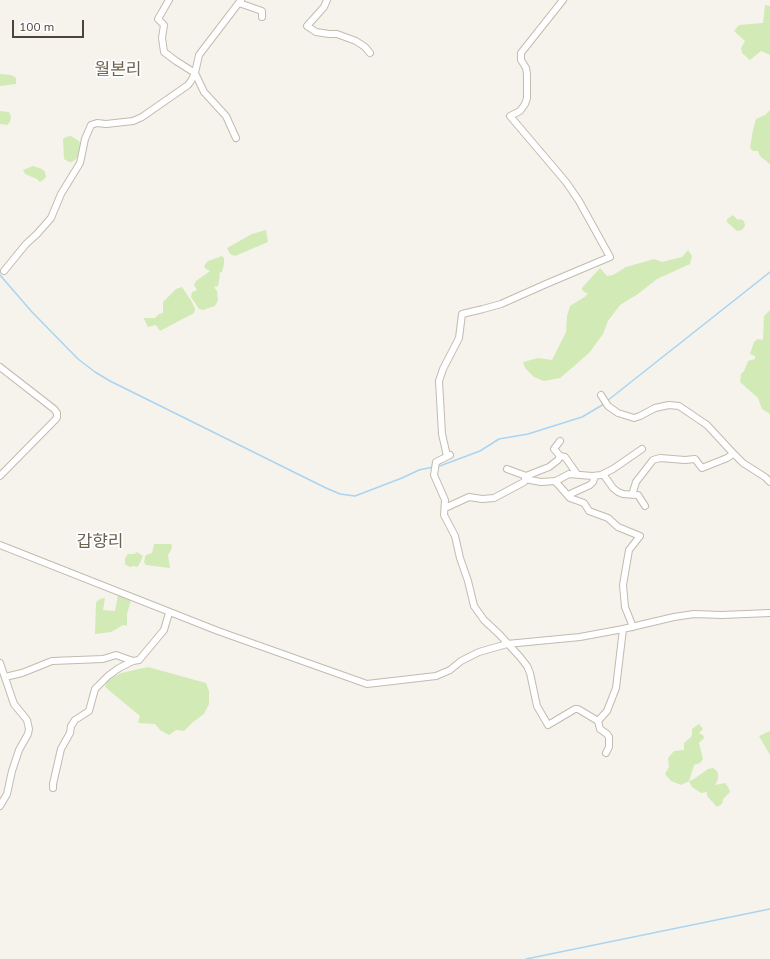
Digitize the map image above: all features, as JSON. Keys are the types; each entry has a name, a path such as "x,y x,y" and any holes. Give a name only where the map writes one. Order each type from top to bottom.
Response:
{"street":[{"path":"170,0 158,19 164,25 162,38 164,52 195,73 204,92 226,116 236,138"},
{"path":"327,0 324,7 307,26 316,32 338,34 356,41 365,47 370,53"},
{"path":"563,0 522,53 521,60 526,68 527,74 527,98 520,111 510,116 566,182 579,201 610,257 501,304 462,314 459,338 443,369 439,381 443,441 449,455 435,464 434,472 435,479 445,500 444,515 456,536 460,558 468,581 474,606 484,620 520,656 529,670 537,706 548,725 577,708 598,721 600,729 607,734 609,738 609,747 606,753"},
{"path":"4,271 26,244 51,218 61,194 80,163 85,139 92,125 97,123 133,121 142,117 188,85 195,73 199,55 240,1 262,11 262,17"},
{"path":"0,367 54,409 57,417 0,476"},
{"path":"602,396 608,406 618,413 634,418 655,408 670,405 679,406 707,424 733,454 770,482"},
{"path":"560,441 554,449 560,456 565,457 577,474"},
{"path":"507,468 536,482 555,481 567,474 595,476 603,474 624,462 642,448"},
{"path":"632,495 636,482 653,460 660,458 685,460 695,459 702,468 733,454"},
{"path":"445,508 469,498 494,498 524,482 525,478 549,467 558,460 560,456"},
{"path":"603,474 613,488 618,492 623,494 638,495 645,506"},
{"path":"568,495 590,485 595,476"},
{"path":"555,481 572,500 584,503 589,511 608,518 618,527 640,536 629,550 623,585 625,607 633,627"},
{"path":"0,545 218,631 367,684 436,676 450,670 461,661 479,652 507,644 569,639 694,614 722,616 770,613"},
{"path":"53,788 61,750 70,733 71,726 75,720 89,711 95,689 114,672 134,661 139,660 164,630 169,612"},
{"path":"598,721 607,711 616,688 623,629"},
{"path":"5,677 22,673 52,661 103,659 116,655 134,661"},
{"path":"0,663 14,704 27,720 29,729 28,734 19,750 12,771 7,794 0,806"}],"green space":[{"path":"765,5 770,6 770,55 761,51 750,60 742,53 741,48 745,41 734,31 739,25 763,23"},
{"path":"0,74 11,75 16,78 16,84 0,86"},
{"path":"770,110 770,164 761,157 758,151 753,151 750,148 756,119 765,115"},
{"path":"0,111 9,112 11,116 10,122 7,125 0,124"},
{"path":"71,136 79,141 80,144 76,159 69,162 64,159 63,139"},
{"path":"33,166 42,169 45,172 46,177 40,182 37,179 25,174 23,170"},
{"path":"733,215 738,220 740,219 744,221 745,226 742,230 737,231 727,222 727,219"},
{"path":"266,230 268,242 235,256 230,254 227,248 252,234"},
{"path":"688,250 692,256 690,264 657,279 638,294 620,305 608,321 603,334 590,352 560,378 544,381 534,377 525,368 523,362 538,358 552,360 566,332 567,316 570,306 586,296 588,293 582,290 582,288 600,268 607,276 613,275 626,267 654,259 662,262 682,257"},
{"path":"222,256 224,258 224,264 222,272 219,273 218,286 214,287 217,291 218,300 215,306 203,310 199,309 191,297 192,292 197,290 194,285 196,281 210,271 204,266 208,261"},
{"path":"182,287 192,302 195,309 194,313 160,331 156,325 148,327 144,318 155,318 159,314 163,313 163,302 176,289"},
{"path":"770,310 770,414 762,409 758,398 740,382 741,374 744,371 748,361 755,359 755,356 750,354 754,342 758,339 763,339 764,316"},
{"path":"154,544 171,544 171,550 168,555 170,568 146,565 144,562 146,555 152,553"},
{"path":"137,552 143,556 139,565 137,567 130,567 126,565 125,558 128,554 134,554"},
{"path":"118,595 131,600 127,614 127,626 123,625 111,632 95,634 96,602 105,598 103,610 115,611"},
{"path":"148,667 206,683 209,691 209,704 204,714 184,731 176,730 169,735 160,730 155,724 138,723 140,716 105,687 107,681 121,673"},
{"path":"699,724 703,729 699,733 703,735 704,738 699,743 703,759 700,763 694,765 689,781 681,785 671,781 665,774 669,767 668,758 674,751 684,750 684,743 691,737 692,729"},
{"path":"770,731 770,755 759,736"},
{"path":"713,768 718,773 718,779 715,785 725,783 730,792 723,799 722,804 717,807 707,796 707,792 701,793 692,787 689,781 708,769"}],"waterway":[{"path":"607,401 770,272"},
{"path":"0,275 32,312 78,359 95,372 110,381 326,488 340,494 355,496 419,470 433,467"},
{"path":"437,467 480,451 499,439 528,434 582,417 604,404"},
{"path":"526,959 770,909"}],"district":[{"name":"월본리","path":"118,70"},
{"name":"갑향리","path":"100,542"}]}
